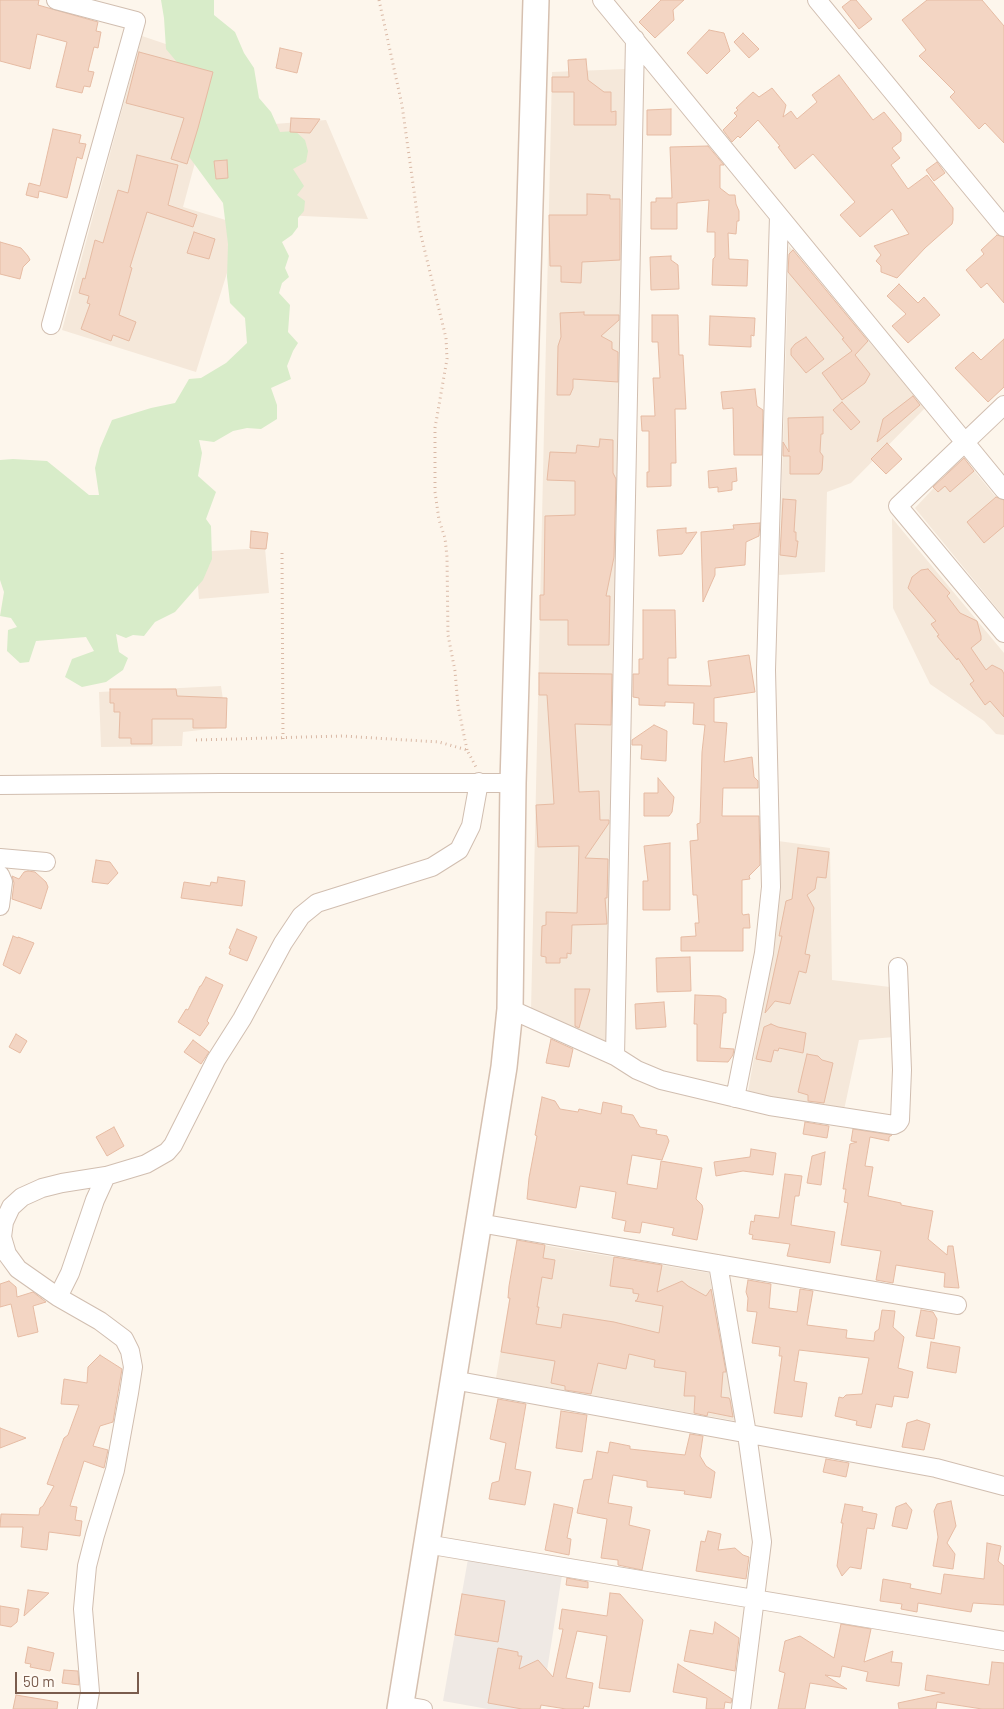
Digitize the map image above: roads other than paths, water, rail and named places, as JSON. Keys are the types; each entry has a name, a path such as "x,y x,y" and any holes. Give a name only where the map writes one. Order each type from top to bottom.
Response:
{"main road":[{"path":"408,1708 426,1544 504,1068 510,1009 513,783 536,0"}],"street":[{"path":"51,325 136,21 56,0"},
{"path":"602,0 1004,490"},
{"path":"817,0 1004,227"},
{"path":"615,1056 635,39"},
{"path":"734,1098 764,953 771,887 766,670 780,216"},
{"path":"1004,404 898,506 1004,633"},
{"path":"87,1709 90,1692 83,1609 87,1566 115,1470 129,1393 132,1366 130,1351 124,1339 100,1321 58,1297 18,1269 7,1254 2,1237 4,1222 11,1207 22,1196 42,1188 106,1176 146,1164 167,1152 173,1145 216,1060 242,1019 283,943 301,916 318,903 432,867 459,850 471,826 479,782"},
{"path":"0,785 513,783"},
{"path":"0,858 46,862"},
{"path":"0,875 2,893 0,906"},
{"path":"510,1009 615,1056 637,1070 661,1080 770,1106 894,1125 900,1120 902,1070 898,967"},
{"path":"58,1297 70,1273 95,1200 106,1176"},
{"path":"479,1223 957,1305"},
{"path":"718,1264 747,1434 762,1542 741,1709"},
{"path":"453,1380 936,1468 1004,1486"},
{"path":"426,1544 1004,1641"}]}
